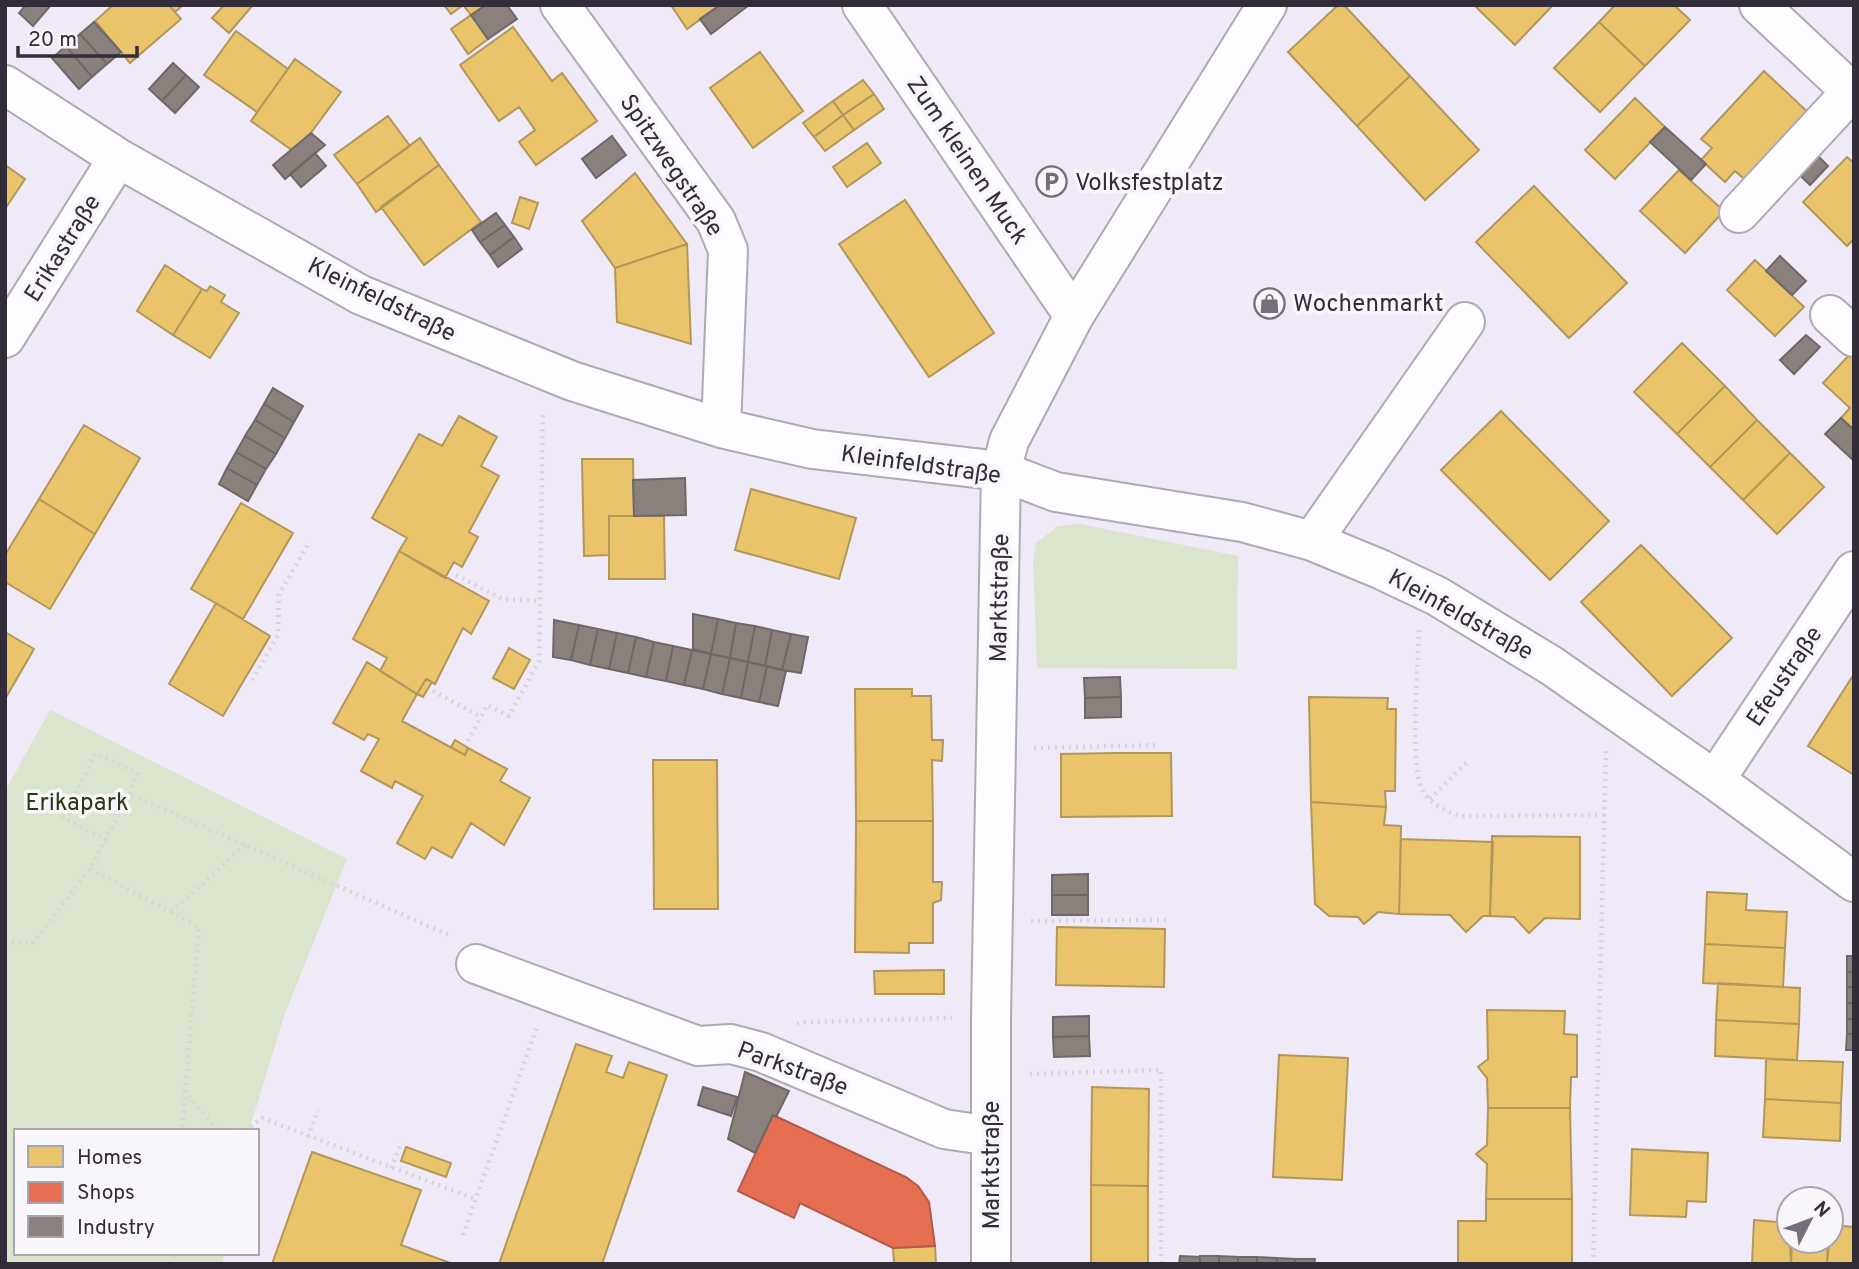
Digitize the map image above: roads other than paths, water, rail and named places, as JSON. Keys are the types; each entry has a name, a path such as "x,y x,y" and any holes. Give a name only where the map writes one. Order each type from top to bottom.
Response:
{"street":[{"name":"Spitzwegstraße","path":"560,5 716,221 728,250 721,428"},
{"name":"Zum kleinen Muck","path":"862,5 1079,286"},
{"name":"Marktstraße","path":"991,1264 991,1017 1001,471 1009,441 1079,286 1268,5"},
{"path":"1739,213 1853,92 1759,5"},
{"name":"Kleinfeldstraße","path":"5,85 118,158 361,295 544,371 721,428 812,449 1001,471 1056,492 1241,522 1312,541 1380,569 1437,596 1552,666 1715,780 1854,882"},
{"name":"Erikastraße","path":"5,338 118,158"},
{"path":"1312,541 1465,322"},
{"name":"Efeustraße","path":"1715,780 1854,571"},
{"name":"Parkstraße","path":"476,964 698,1046 731,1044 761,1052 944,1129 991,1136"}],"place":[{"name":"Volksfestplatz","path":"1052,182"},
{"name":"Wochenmarkt","path":"1270,303"}],"park label":[{"name":"Erikapark","path":"77,802"}]}
